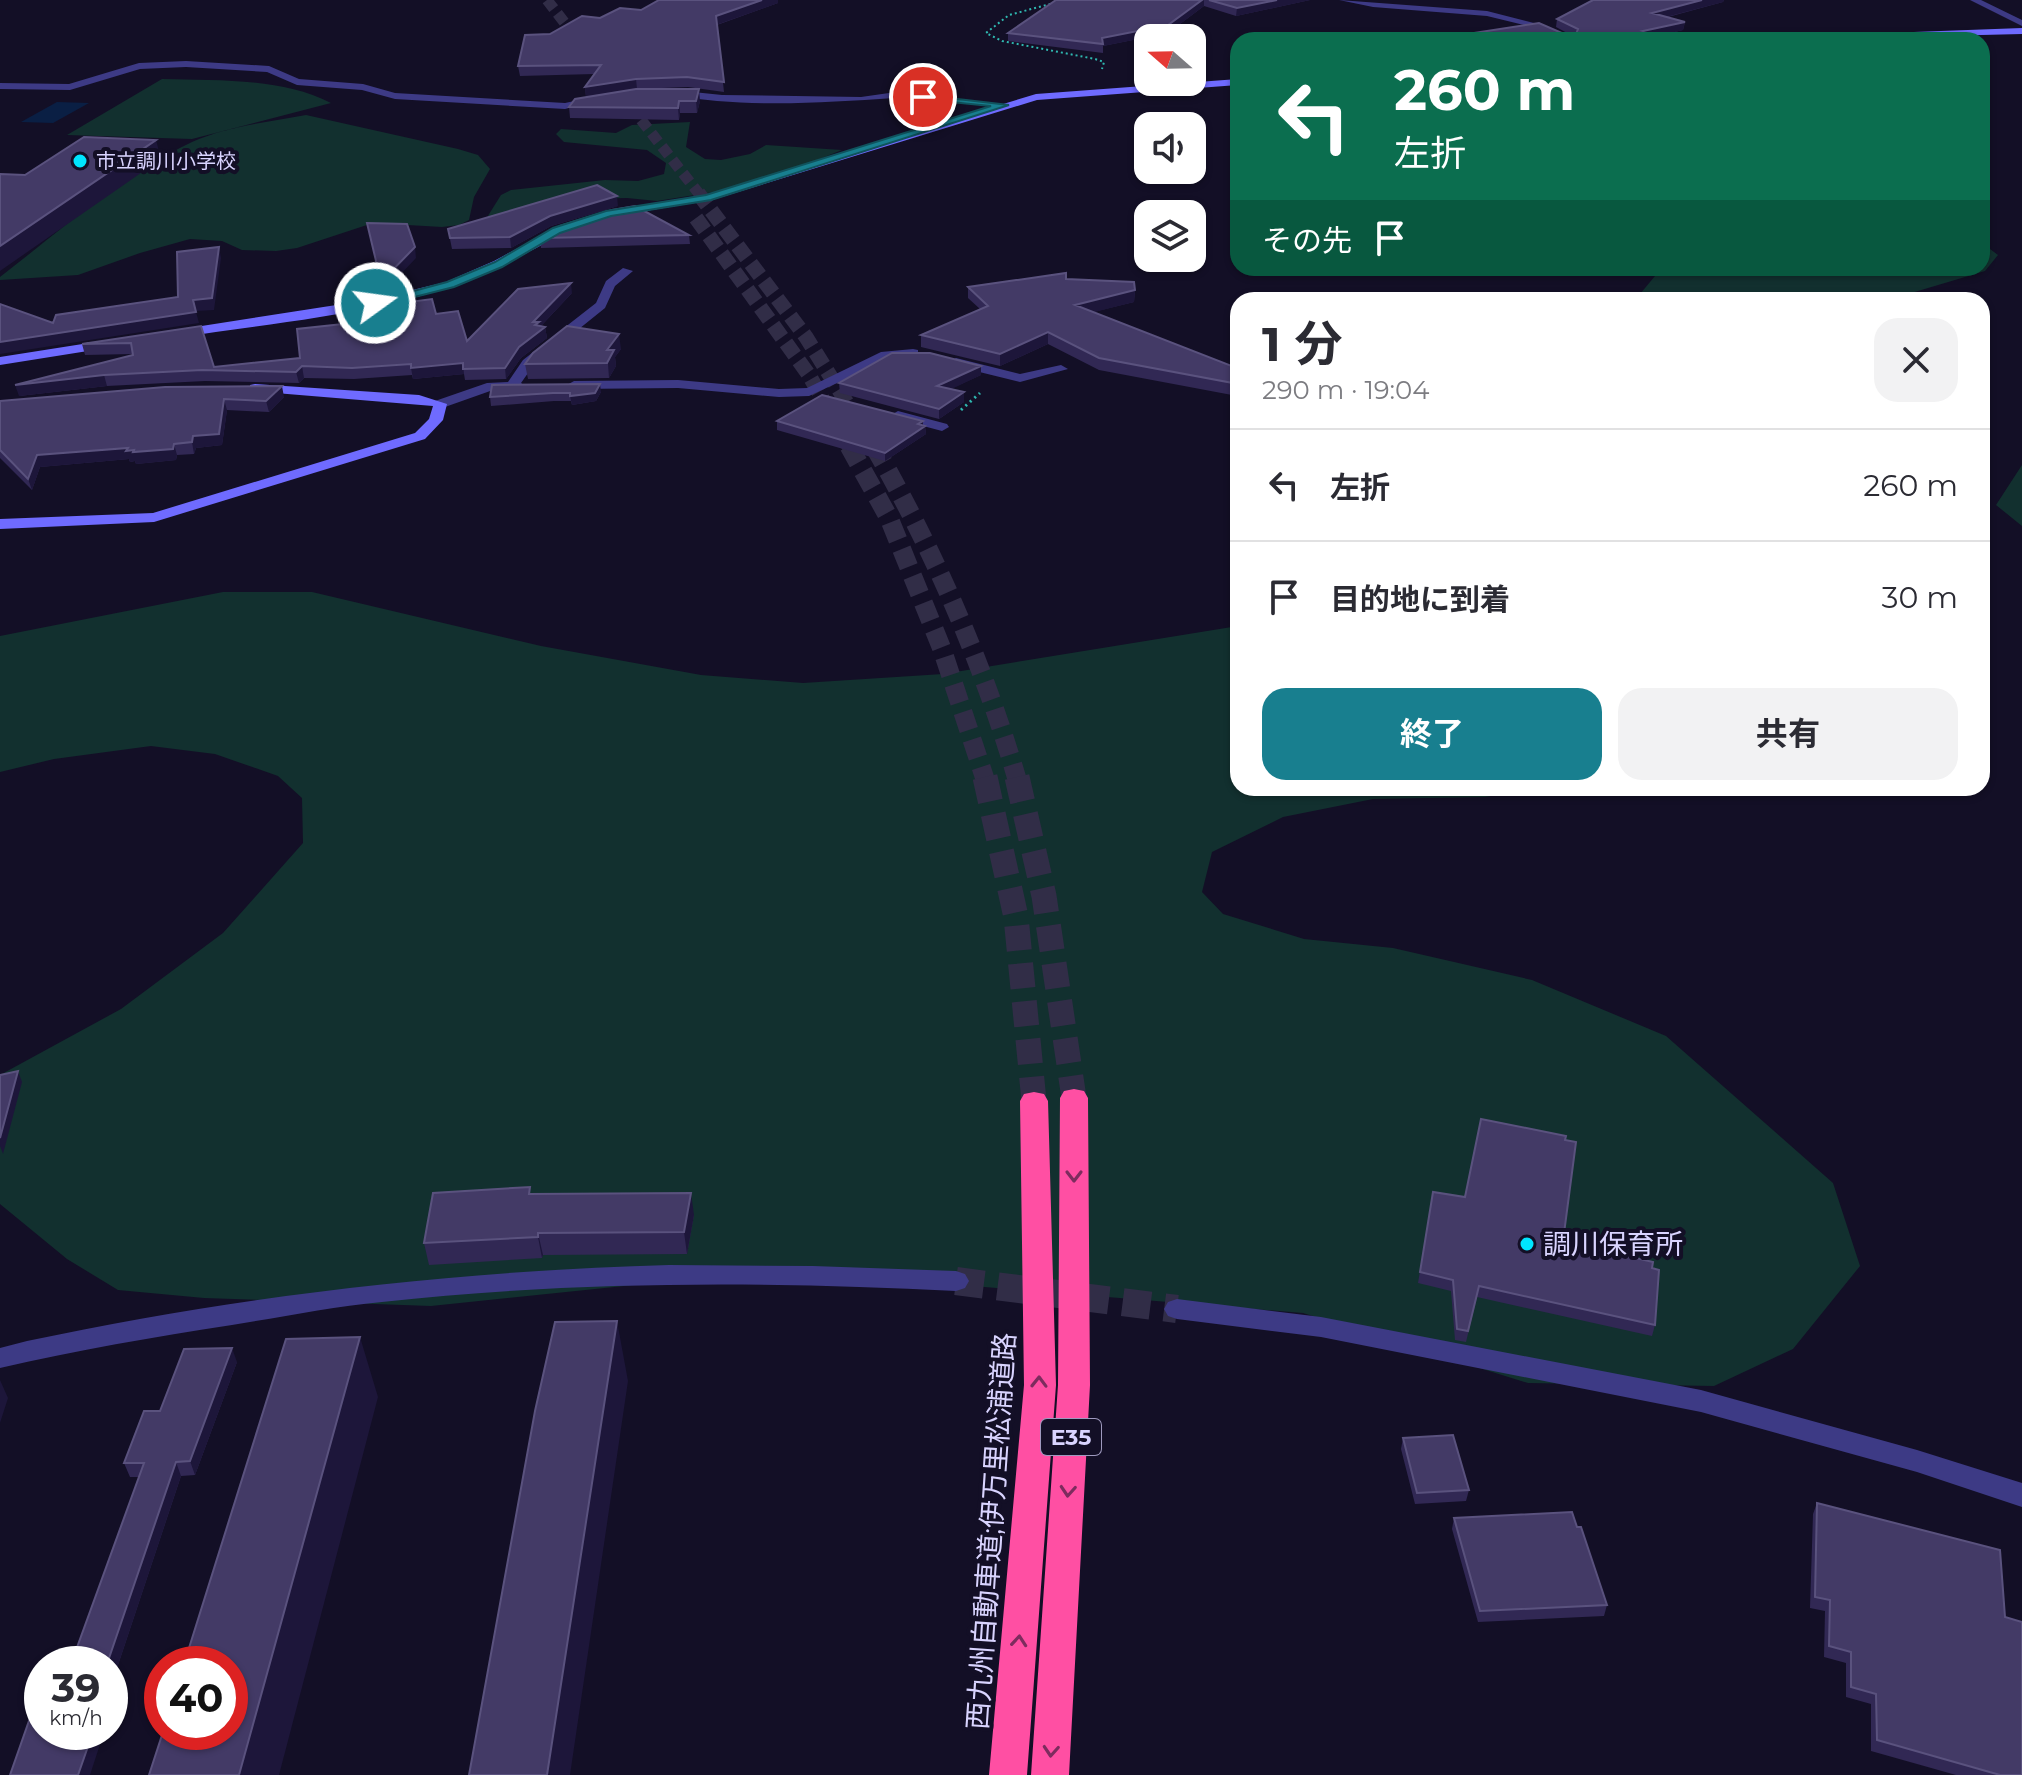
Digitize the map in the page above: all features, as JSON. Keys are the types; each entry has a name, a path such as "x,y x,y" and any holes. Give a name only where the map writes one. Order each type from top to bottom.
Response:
{"highway":[{"name":"E35","path":"1050,1775 1074,1385 1074,1098"},
{"name":"西九州自動車道;伊万里松浦道路","path":"1008,1775 1040,1385 1034,1101"}],"street":[{"path":"1343,0 1491,10 1547,25 1558,32"},
{"path":"1974,0 2022,23"},
{"path":"1990,32 2022,31"},
{"path":"0,86 70,87 139,66 186,64 269,69 297,82 363,87 395,96 565,106 607,99"},
{"path":"596,218 708,198 1036,97 1230,83"},
{"path":"663,94 861,100 896,95 1005,105"},
{"path":"159,336 375,303 450,285 570,226"},
{"path":"512,386 528,363 601,305 610,284 627,271"},
{"path":"0,361 128,341"},
{"path":"809,392 886,355 939,357 1020,378 1061,369"},
{"path":"233,388 419,399 440,404 492,386 678,384 779,393 809,392 839,400"},
{"path":"0,524 154,517 420,436 436,420 440,404"},
{"path":"883,411 942,427"},
{"path":"0,1358 61,1343 380,1292 532,1279 763,1275 956,1281"},
{"path":"1177,1309 1321,1327 1701,1401 1917,1461 2022,1495"}],"path":[{"path":"1065,0 1009,15 986,33 1002,41 1104,62 1098,74"},
{"path":"942,427 1000,375"}],"green space":[{"path":"162,79 270,85 331,103 192,139 67,135"},
{"path":"306,115 478,155 490,169 474,197 469,220 442,227 373,223 297,248 276,251 242,250 222,241 190,239 78,275 0,280 93,204 166,155 220,132"},
{"path":"690,122 686,147 705,159 721,160 750,154 766,145 842,150 752,186 657,201 575,199 481,227 501,195 511,190 605,180 638,181 664,174 666,163 647,150 564,142 556,134 561,129 616,133 632,125"},
{"path":"1990,249 1998,255 1990,265"},
{"path":"1655,276 1968,276 1915,292 1642,292"},
{"path":"2022,465 2022,526 1996,505"},
{"path":"223,592 312,592 541,646 701,675 803,683 943,674 1230,627 1230,796 1491,796 1373,799 1283,817 1212,852 1202,892 1223,914 1304,939 1393,948 1532,980 1666,1036 1833,1183 1860,1266 1793,1349 1714,1386 1528,1383 1303,1313 887,1279 653,1283 431,1306 204,1298 118,1290 67,1259 0,1204 0,1075 121,1009 223,933 303,843 302,798 278,776 215,754 151,746 54,759 0,772 0,636"}],"water":[{"path":"57,102 89,103 53,123 21,122"}],"building":[{"path":"659,0 762,0 716,16 724,82 687,77 636,79 585,87 601,65 518,66 525,35 550,34 582,16 600,18 620,8 641,10"},
{"path":"1056,0 1202,0 1169,24 1134,24 1134,32 1102,38 1103,44 1008,33"},
{"path":"1209,0 1277,0 1237,8"},
{"path":"1593,0 1702,0 1652,13 1685,22 1643,31 1646,32 1577,32 1578,29 1557,19"},
{"path":"1539,23 1559,32 1480,32"},
{"path":"636,89 699,89 696,101 679,101 678,108 569,107 575,99"},
{"path":"84,137 156,140 0,246 0,174 25,175"},
{"path":"597,185 617,196 550,216 510,237 450,238 448,229"},
{"path":"635,206 689,235 540,238 560,226"},
{"path":"367,223 407,224 415,247 381,282"},
{"path":"219,247 212,298 193,300 196,312 0,342 0,304 53,323 56,315 178,297 177,252"},
{"path":"1066,273 1066,279 1134,282 1135,290 1075,305 1230,365 1230,382 1099,358 1048,332 1000,354 921,335 988,306 968,287"},
{"path":"571,283 533,322 545,327 519,347 505,368 463,369 463,363 411,368 411,364 352,368 302,366 296,372 202,370 104,375 15,385 133,355 131,343 82,344 201,326 214,367 300,358 297,329 390,319 386,305 432,299 436,314 458,311 467,341 518,289"},
{"path":"567,326 619,334 607,350 614,350 607,363 525,364 533,353"},
{"path":"892,353 930,353 981,366 937,386 964,392 939,409 839,383"},
{"path":"600,384 595,393 570,396 570,393 553,393 490,397 492,385"},
{"path":"282,386 266,401 224,399 219,434 193,436 192,442 174,444 173,449 133,452 126,451 128,448 37,455 28,479 0,450 0,401 165,387"},
{"path":"822,395 923,421 918,424 925,426 885,453 777,421"},
{"path":"18,1071 0,1138 0,1075"},
{"path":"1481,1119 1566,1136 1565,1140 1576,1142 1563,1241 1653,1262 1652,1268 1659,1270 1655,1325 1479,1286 1468,1331 1457,1329 1453,1280 1420,1272 1433,1192 1465,1197"},
{"path":"530,1187 529,1194 691,1193 684,1232 538,1233 538,1237 424,1243 433,1193"},
{"path":"617,1321 547,1775 469,1775 535,1411 555,1322"},
{"path":"360,1337 248,1742 248,1646 190,1646 286,1339"},
{"path":"232,1348 190,1461 176,1462 113,1646 78,1646 144,1463 124,1463 144,1411 160,1411 184,1349"},
{"path":"1453,1435 1469,1490 1417,1493 1403,1438"},
{"path":"1817,1503 2000,1550 2005,1617 2022,1622 2022,1775 2000,1775 1877,1740 1876,1694 1851,1687 1851,1652 1829,1646 1830,1600 1815,1597"},
{"path":"1572,1512 1577,1527 1581,1527 1607,1605 1480,1611 1454,1518"},
{"path":"24,1735 24,1750 87,1750 78,1775 10,1775"},
{"path":"157,1750 246,1750 239,1775 149,1775"}],"tunnel":[{"path":"547,0 585,49"},
{"path":"620,93 700,195"},
{"path":"698,193 806,337 875,448"},
{"path":"696,218 809,375 850,448"},
{"path":"849,446 889,518 942,649 985,779"},
{"path":"874,446 917,526 955,608 989,693 1017,779"},
{"path":"985,777 1016,917 1034,1101"},
{"path":"1017,777 1044,896 1074,1098"},
{"path":"956,1281 1177,1309"}],"place":[{"name":"市立調川小学校","path":"80,161"},
{"name":"調川保育所","path":"1527,1244"}],"route":[{"path":"375,303 450,285 498,264 556,231 610,213 708,198 1005,105 923,97"}]}
